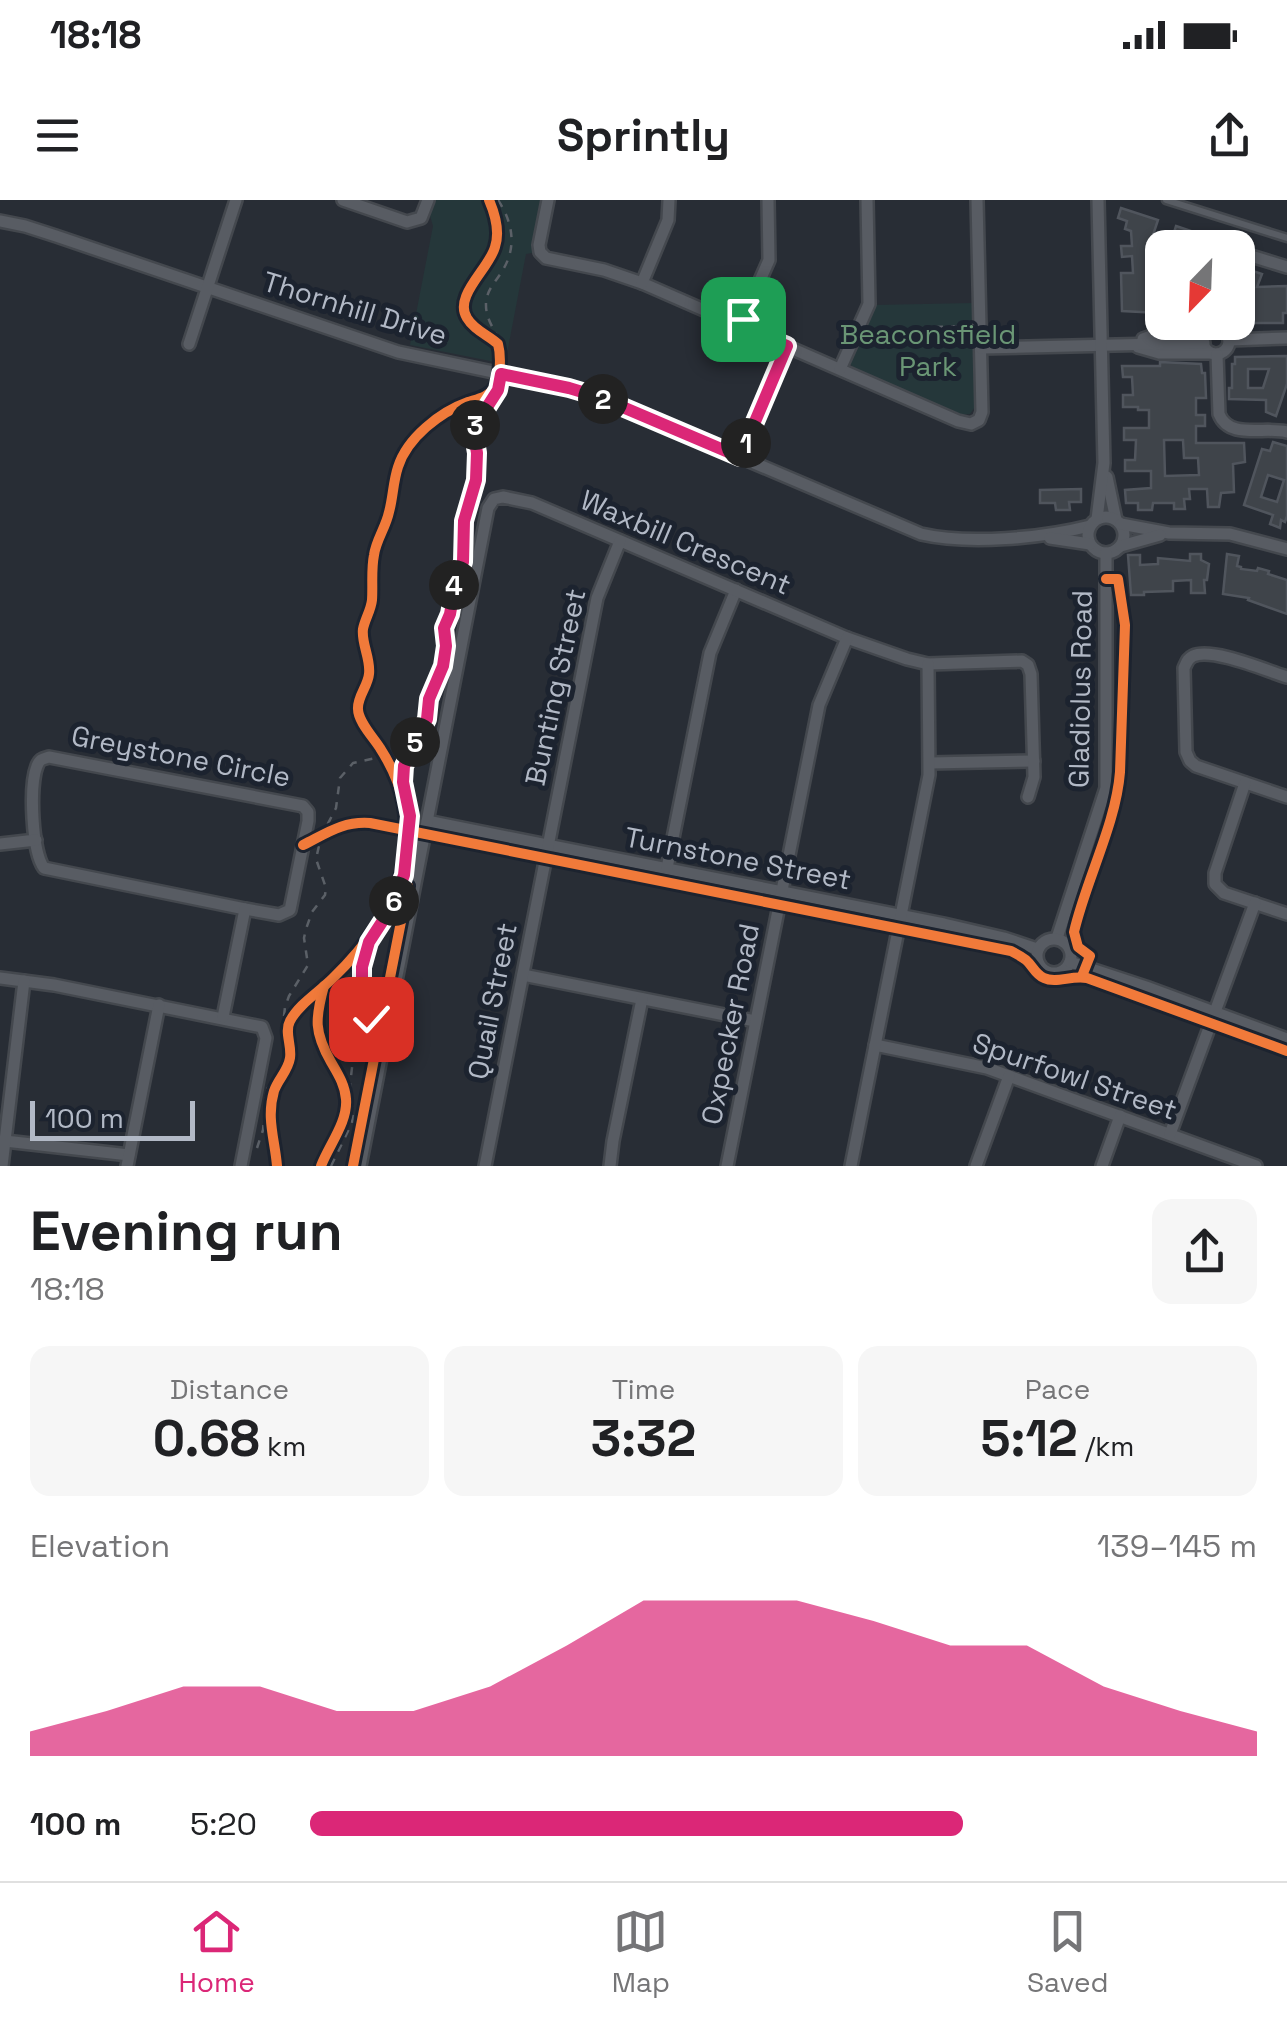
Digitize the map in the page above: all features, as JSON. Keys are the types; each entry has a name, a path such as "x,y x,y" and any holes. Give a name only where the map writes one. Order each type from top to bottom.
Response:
{"street":[{"path":"189,344 236,200"},
{"path":"343,200 407,222 421,218 428,200"},
{"path":"548,200 539,245 542,255 550,260 642,283 971,424 979,420 982,412 977,200"},
{"path":"642,283 668,220 669,200"},
{"path":"740,326 769,260 768,200"},
{"path":"840,369 869,304 867,200"},
{"path":"1098,200 1104,463 1088,538 1090,544 1106,553 1169,533"},
{"name":"Thornhill Drive","path":"0,221 25,226 398,352 599,397 921,534 956,538 1036,536 1090,544"},
{"path":"1255,257 1287,267"},
{"path":"1255,339 1287,338"},
{"path":"981,348 1200,340"},
{"path":"1212,340 1223,423 1234,430 1287,432"},
{"path":"740,457 787,346"},
{"path":"1104,463 1124,534 1121,546"},
{"name":"Waxbill Crescent","path":"427,822 490,504 500,497 532,503 847,638 916,662 1025,663 1031,674 1034,761"},
{"path":"1094,523 1105,517 1169,533 1230,534 1287,550"},
{"name":"Thornhill Drive","path":"1036,536 1094,523"},
{"name":"Bunting Street","path":"549,847 597,598 620,540"},
{"name":"Gladiolus Road","path":"1057,938 1102,806 1108,776 1106,553"},
{"path":"667,868 710,652 736,590"},
{"name":"Oxpecker Road","path":"727,1166 819,705 847,638"},
{"path":"1287,677 1212,654 1193,656 1185,664 1188,758 1196,766 1287,797"},
{"path":"851,1166 930,764 928,664"},
{"name":"Greystone Circle","path":"49,757 302,806 308,812 290,910 279,915 48,870 40,862 36,840 32,795 37,764 49,757"},
{"path":"930,764 1034,761 1028,796"},
{"path":"1244,783 1214,880 1220,890 1287,914"},
{"path":"360,1166 427,822"},
{"name":"Turnstone Street","path":"427,822 782,891 1004,938 1037,949"},
{"path":"0,844 36,840"},
{"name":"Quail Street","path":"485,1166 549,847"},
{"path":"1170,1134 1254,903"},
{"path":"223,1018 245,909"},
{"path":"1057,938 1070,950 1067,968 1056,973 1044,970 1037,961 1037,949 1045,940 1057,938"},
{"path":"1070,962 1287,1039"},
{"path":"522,975 756,1021"},
{"path":"0,978 259,1025 266,1038 242,1166"},
{"path":"2,1166 24,981"},
{"path":"610,1166 642,999"},
{"path":"5,1140 128,1161 159,1005"},
{"name":"Spurfowl Street","path":"875,1046 987,1068 1256,1166"},
{"path":"976,1166 1009,1076"},
{"path":"1102,1166 1120,1116"}],"lane":[{"path":"1169,200 1287,238"}],"path":[{"path":"489,200 495,217"},
{"path":"476,400 494,388 504,350 486,310 490,287 505,267 512,238 506,213 498,200"},
{"path":"935,327 980,326"},
{"path":"331,1166 352,1123 353,1059 370,1028 362,981 365,953 393,905 404,875 410,816 404,766 427,719 429,699 443,666 444,628 463,562 464,521 477,469 473,429 498,390 498,344 477,329"},
{"path":"254,1158 263,1130 266,1093 288,1056 283,1017 289,996 308,965 304,938 312,912 326,888 316,859 336,808 340,778 353,763 386,758 418,736"},
{"path":"376,742 386,758"},
{"path":"354,956 385,911 403,864 407,814 395,775"},
{"path":"273,1140 270,1106 277,1084 288,1068 291,1048 287,1029 297,1011"},
{"path":"321,1166 346,1111 341,1080"}],"green space":[{"path":"433,200 543,200 532,253 526,254 505,364 410,345 433,226"},
{"name":"Beaconsfield Park","path":"974,303 977,404 970,414 960,415 856,371 851,365 851,356 873,305"}],"building":[{"path":"1121,208 1158,220 1155,230 1145,230 1145,312 1122,311 1121,273 1133,273 1132,256 1122,257 1121,246 1132,246 1131,231 1125,229 1127,221 1118,218"},
{"path":"1255,272 1262,274 1257,287 1287,286 1283,323 1255,323"},
{"path":"1287,356 1287,384 1276,416 1266,412 1266,400 1229,399 1235,357","holes":["1248,369 1269,369 1263,388 1248,388"]},
{"path":"1160,362 1201,364 1206,398 1196,398 1196,415 1205,415 1205,426 1196,426 1196,443 1244,443 1245,462 1233,464 1234,492 1221,493 1219,507 1208,507 1207,489 1189,489 1185,509 1174,509 1174,503 1153,503 1152,510 1138,510 1138,503 1126,503 1125,490 1151,488 1151,471 1125,471 1125,460 1135,460 1136,440 1124,440 1124,428 1149,428 1149,410 1123,407 1123,395 1133,395 1132,377 1123,377 1122,366 1160,366","holes":["1164,440 1183,440 1184,458 1198,458 1199,475 1165,476"]},
{"path":"1273,442 1287,446 1287,516 1285,522 1281,520 1280,528 1270,524 1273,515 1244,505 1262,449 1270,451","holes":["1268,475 1284,480 1277,502 1261,497"]},
{"path":"1081,489 1081,502 1069,502 1070,510 1056,510 1055,503 1040,503 1040,490"},
{"path":"1190,554 1201,554 1201,560 1209,564 1205,593 1191,593 1191,580 1173,581 1173,591 1131,595 1128,555 1140,555 1140,565 1158,564 1158,558 1190,561"},
{"path":"1227,554 1239,556 1237,566 1241,569 1258,568 1287,580 1287,614 1249,598 1223,594"}],"cycle path":[{"path":"277,1166 271,1110 274,1091 290,1058 290,1021 366,941 386,911 403,864 406,832 400,790 359,714 359,700 369,674 363,629 372,600 375,549 388,518 402,456 426,427 457,406 489,394 498,378 498,344 473,326 464,310 468,292 492,255 496,241 496,223 489,200"},
{"path":"1082,976 1090,956 1078,947 1074,932 1113,812 1120,772 1125,625 1118,579 1106,579"},
{"path":"303,845 343,826 370,823 1011,951 1044,978 1087,978 1287,1051"},
{"path":"353,1166 408,886"},
{"path":"321,1166 346,1108 343,1084 319,1033 324,986"}],"route":[{"path":"371,1019 362,967 369,942 393,905 404,875 410,816 404,766 427,719 429,699 443,666 444,628 463,562 464,521 476,480 473,429 498,390 501,374 599,397 740,457 787,346 740,326 743,319"}]}
